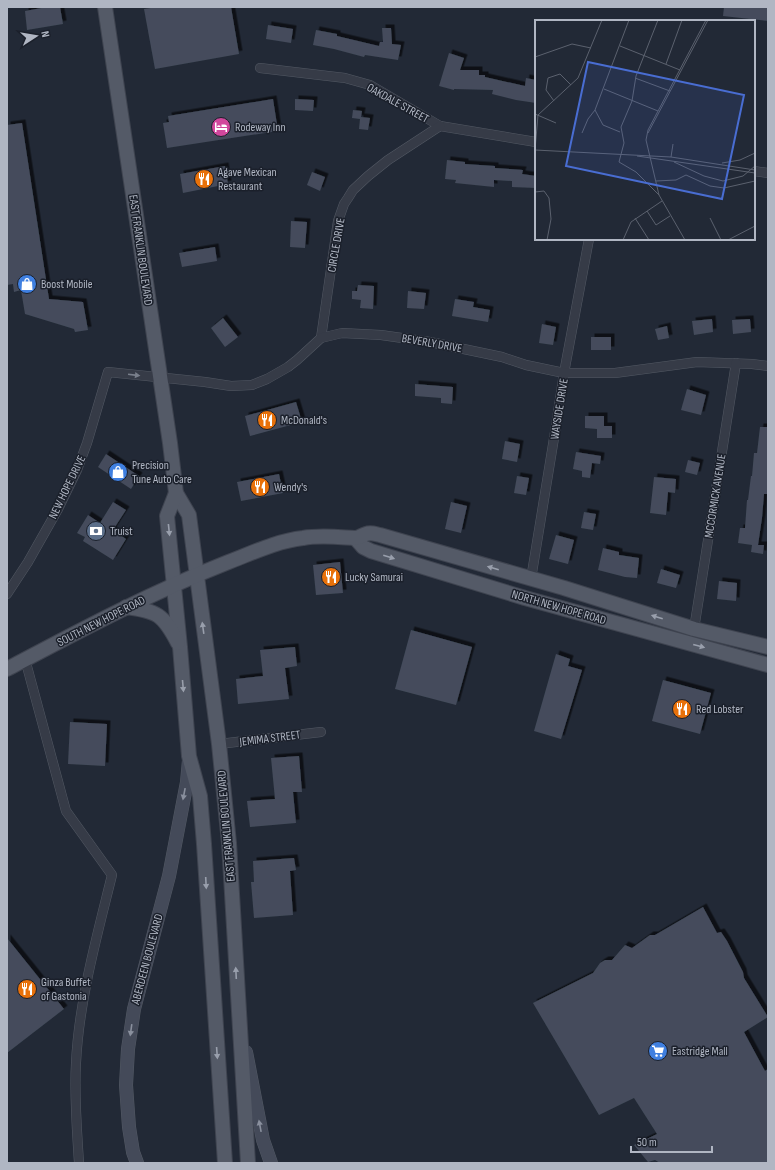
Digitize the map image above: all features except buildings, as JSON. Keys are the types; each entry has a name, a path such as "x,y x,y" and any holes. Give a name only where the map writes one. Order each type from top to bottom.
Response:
{"main road":[{"name":"EAST FRANKLIN BOULEVARD","path":"105,7 170,443 176,493 189,516 219,744 229,843 248,1163"},
{"name":"EAST FRANKLIN BOULEVARD","path":"176,493 167,516 189,756 200,796 225,1163"},
{"name":"NORTH NEW HOPE ROAD","path":"196,575 291,540 324,536 356,538 372,533 564,588 694,629 768,647"},
{"name":"NORTH NEW HOPE ROAD","path":"356,538 366,550 525,598 768,665"},
{"name":"SOUTH NEW HOPE ROAD","path":"7,669 126,607 196,575"},
{"path":"525,598 536,593 553,593 564,588"},
{"path":"126,607 146,610 156,614 165,621 172,631 180,648"},
{"name":"ABERDEEN BOULEVARD","path":"137,1163 133,1152 129,1127 126,1085 128,1049 134,1009 169,876 187,782 189,756"},
{"path":"238,1012 263,1140 271,1163"}],"street":[{"name":"OAKDALE STREET","path":"260,68 346,78 370,85 440,126 535,142"},
{"name":"CIRCLE DRIVE","path":"321,338 338,222 344,204 353,190 388,160 440,126"},
{"path":"755,171 768,173"},
{"name":"WAYSIDE DRIVE","path":"531,579 564,373 589,240"},
{"name":"BEVERLY DRIVE","path":"108,372 231,386 252,385 288,367 321,338 342,333 381,335 430,342 502,357 526,365 564,373 614,373 697,362 768,366"},
{"name":"MCCORMICK AVENUE","path":"694,629 736,363"},
{"name":"NEW HOPE DRIVE","path":"7,594 28,562 58,509 77,470 88,443 108,372"},
{"path":"24,659 66,811 112,875 90,963 79,1034 76,1062 75,1110 79,1163"},
{"name":"JEMIMA STREET","path":"219,744 321,732"}],"place":[{"name":"Rodeway Inn","path":"221,127"},
{"name":"Agave Mexican Restaurant","path":"204,179"},
{"name":"Boost Mobile","path":"27,284"},
{"name":"McDonald's","path":"267,420"},
{"name":"Precision Tune Auto Care","path":"118,472"},
{"name":"Wendy's","path":"260,487"},
{"name":"Truist","path":"96,531"},
{"name":"Lucky Samurai","path":"331,577"},
{"name":"Red Lobster","path":"682,709"},
{"name":"Ginza Buffet of Gastonia","path":"27,989"},
{"name":"Eastridge Mall","path":"658,1051"}]}
